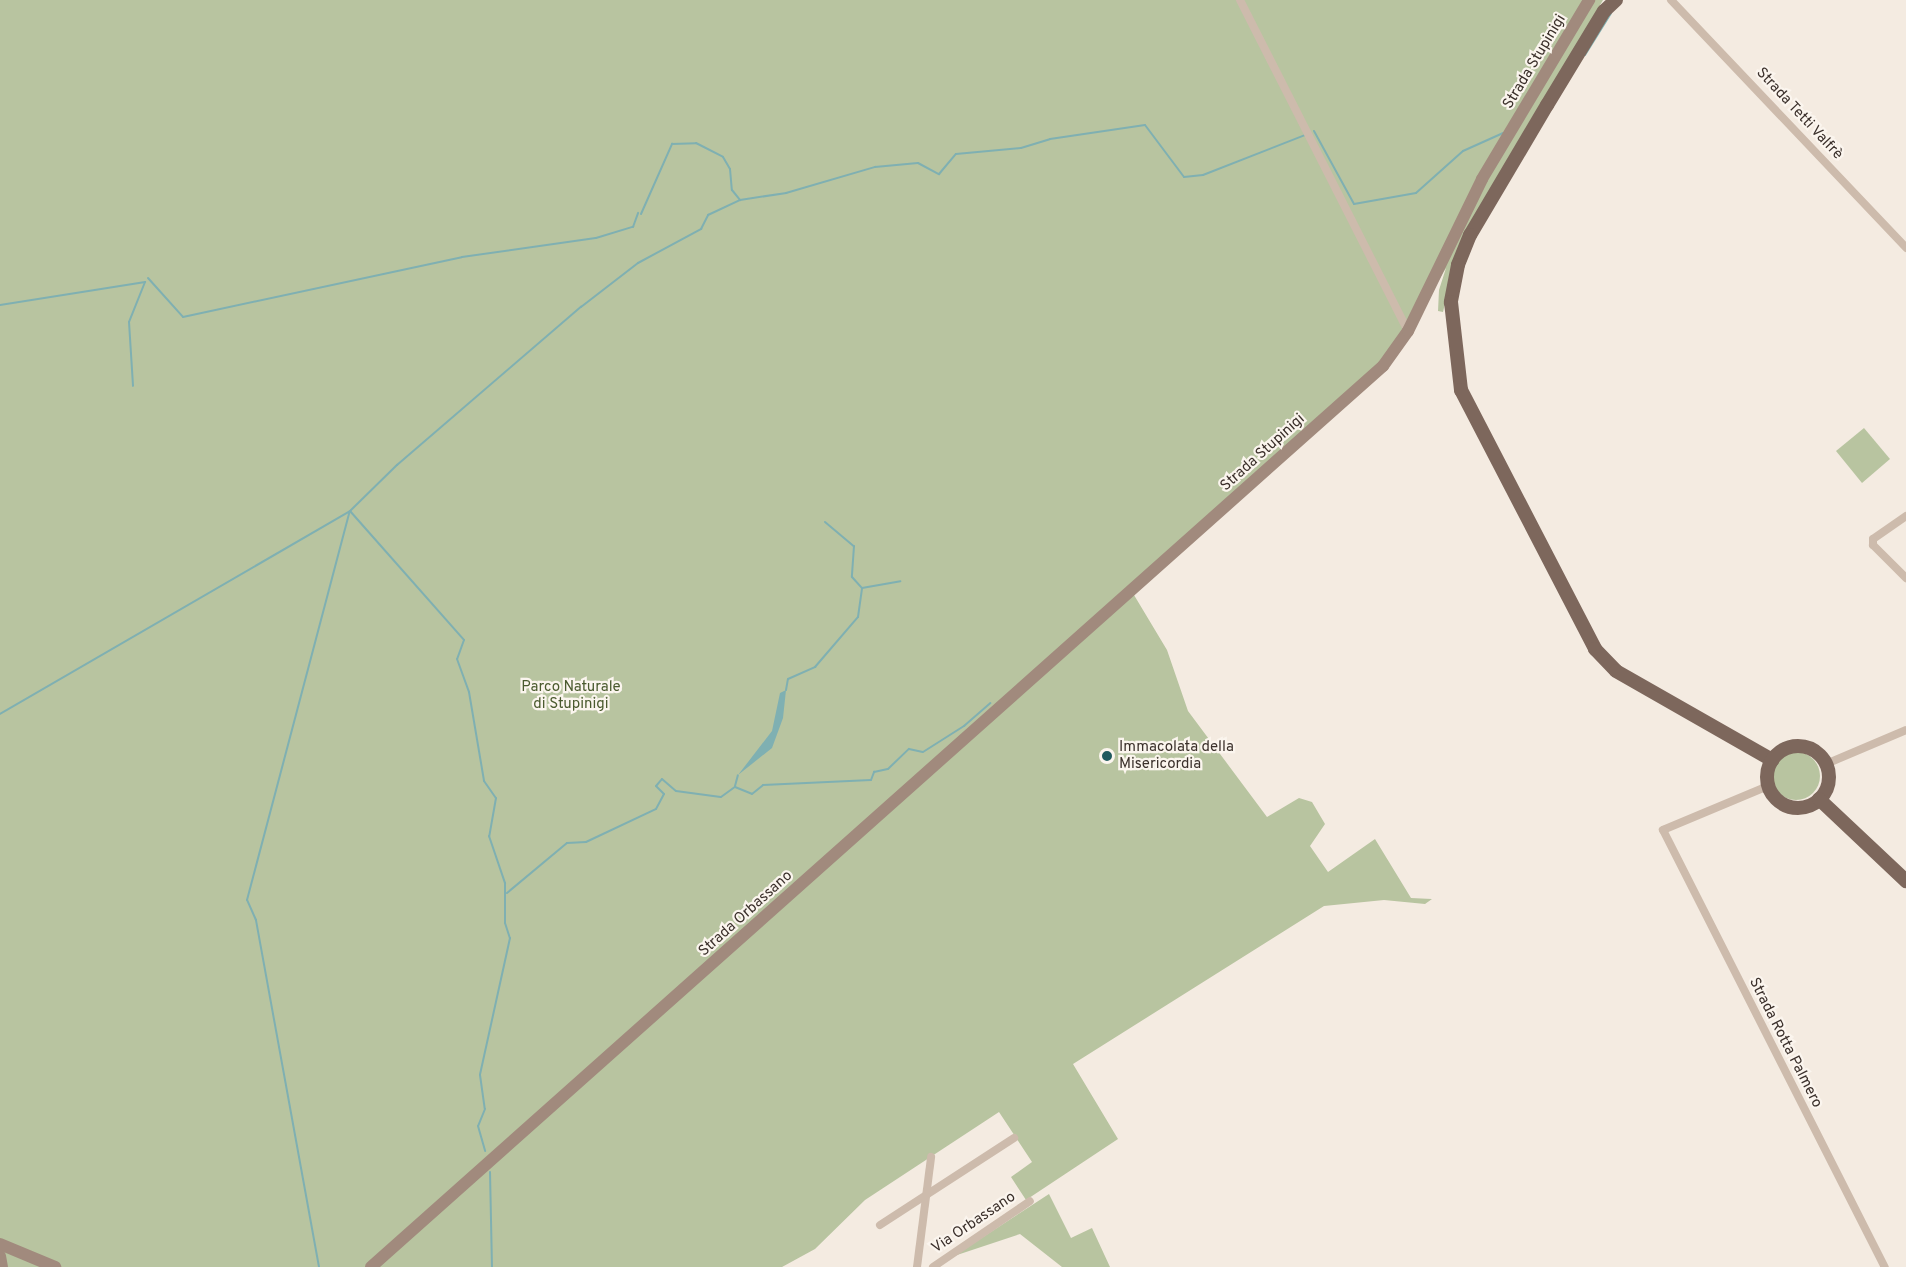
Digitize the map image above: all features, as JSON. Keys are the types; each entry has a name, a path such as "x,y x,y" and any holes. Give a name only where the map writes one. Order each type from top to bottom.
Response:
{"main road":[{"name":"Strada Stupinigi","path":"1131,591 1362,386 1398,350 1482,179 1589,0"},
{"path":"1616,0 1605,6 1470,235 1458,265 1451,302 1461,390 1595,649 1616,671 1772,760"},
{"name":"Strada Orbassano","path":"373,1264 1131,591"},
{"path":"1802,746 1815,751 1826,764 1829,781 1819,799 1807,806 1787,806 1768,786 1772,760 1782,750 1802,746"},
{"path":"1819,799 1906,880"},
{"path":"0,1244 55,1267"},
{"path":"0,1256 2,1267"}],"street":[{"path":"1240,0 1408,331"},
{"name":"Strada Tetti Valfrè","path":"1671,0 1906,248"},
{"path":"1906,516 1873,539 1873,545 1906,578"},
{"path":"1826,764 1906,730"},
{"name":"Strada Rotta Palmero","path":"1768,786 1663,830 1885,1267"},
{"path":"880,1225 1014,1138"},
{"name":"Via Orbassano","path":"917,1267 931,1157"},
{"name":"Via Orbassano","path":"933,1267 1030,1201"}],"green space":[{"name":"Parco Naturale di Stupinigi","path":"0,0 1603,0 1459,246 1443,312 1438,311 1439,290 1446,268 1395,352 1131,590 1167,650 1188,711 1267,817 1299,798 1312,802 1325,824 1310,846 1328,872 1375,839 1411,898 1432,899 1425,904 1384,900 1324,906 1073,1064 1118,1139 1026,1200 1011,1177 1032,1162 999,1112 865,1200 815,1249 782,1267 0,1267"},
{"path":"1864,428 1890,459 1862,483 1836,451"},
{"path":"1791,752 1801,752 1816,762 1820,776 1816,790 1810,796 1801,800 1791,800 1776,790 1772,781 1772,771 1782,756"},
{"path":"1049,1194 1071,1238 1092,1228 1110,1267 1062,1267 1020,1234 954,1256"}],"water":[{"path":"786,690 783,718 772,748 738,775 772,731 780,693"}],"waterway":[{"path":"1585,55 1611,13"},
{"path":"0,714 350,511 397,465 581,307 638,263 701,229 708,215 740,200 786,193 875,167 918,163 939,174 956,154 1021,148 1050,139 1145,125 1184,177 1203,175 1305,135"},
{"path":"1314,131 1354,204 1416,193 1463,151 1503,133"},
{"path":"641,214 672,144 696,143 723,157 730,169 732,190 740,200"},
{"path":"148,278 183,317 462,257 596,238 633,227 638,213"},
{"path":"0,305 145,282 129,322 133,386"},
{"path":"350,511 464,640 457,659 469,692 484,781 496,798 489,836 505,883 505,923 510,938 480,1075 485,1109 478,1126 485,1151"},
{"path":"319,1267 256,920 247,900 350,511"},
{"path":"825,522 854,546 852,577 862,588"},
{"path":"786,690 788,679 815,667 858,617 862,588 900,581"},
{"path":"507,893 567,843 586,842 656,809 664,794 656,786 662,779 676,791 721,797 735,787 752,794 763,785 871,780 874,772 888,769 909,749 923,752 964,726 990,703"},
{"path":"735,786 738,775"},
{"path":"490,1172 492,1267"}],"place":[{"name":"Immacolata della Misericordia","path":"1107,756"}]}
